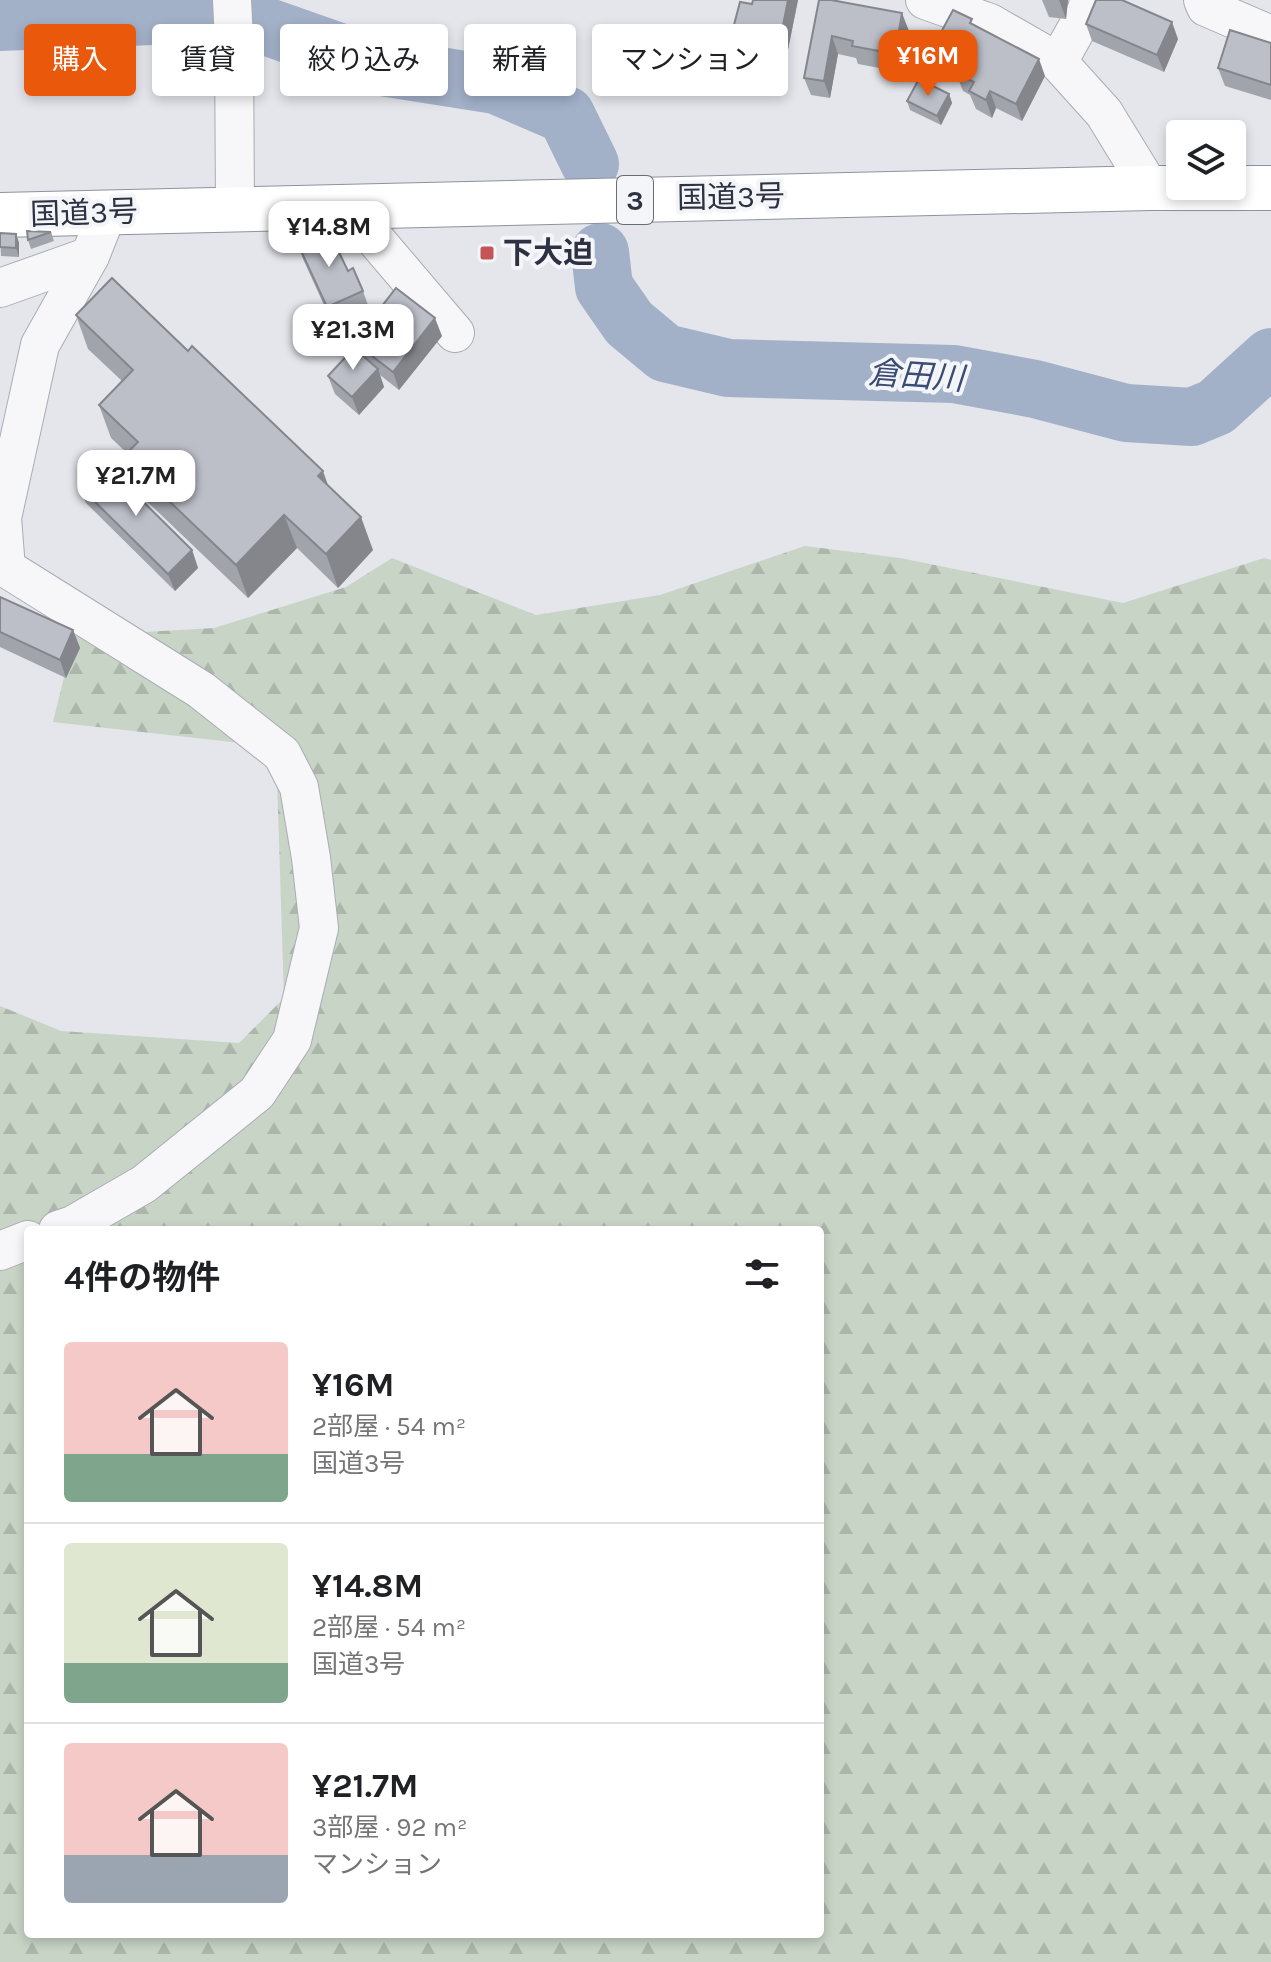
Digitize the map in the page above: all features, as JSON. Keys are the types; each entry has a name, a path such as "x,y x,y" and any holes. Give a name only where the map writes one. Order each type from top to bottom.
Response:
{"highway":[{"name":"国道3号","path":"0,215 1150,188 1271,188"}],"street":[{"path":"232,0 235,210"},
{"path":"925,0 990,23 1058,62 1104,113 1150,188"},
{"path":"1058,62 1087,10 1089,0"},
{"path":"1203,0 1206,7 1271,35"},
{"path":"347,206 455,333"},
{"path":"70,1226 144,1184 257,1093 292,1040 319,928 299,787 282,754 201,690 6,568 2,518 40,345 90,256 108,211"},
{"path":"0,288 90,256"},
{"path":"0,1251 24,1242"}],"green space":[{"path":"805,546 900,558 1123,603 1264,558 1271,560 1271,1962 0,1962 0,1006 61,1031 239,1043 284,998 276,747 53,722 74,636 214,628 346,587 392,558 536,615 660,595"}],"building":[{"path":"753,0 788,0 783,24 734,24 740,2 752,4"},
{"path":"819,0 902,13 895,54 852,46 853,41 832,36 824,81 804,78"},
{"path":"1096,0 1122,0 1172,22 1157,55 1086,24"},
{"path":"953,10 972,19 970,23 1039,59 1016,104 990,91 986,100 969,91 974,82 956,73 969,49 940,34"},
{"path":"1230,30 1271,43 1271,85 1218,68"},
{"path":"919,79 949,94 937,116 907,101"},
{"path":"325,229 348,271 353,268 363,291 327,307 297,242"},
{"path":"27,231 51,232 28,240"},
{"path":"0,233 16,234 16,248 0,247"},
{"path":"112,278 188,351 192,346 323,471 318,476 361,517 326,554 284,515 236,565 123,457 138,442 99,405 133,370 76,315"},
{"path":"396,288 435,318 393,372 354,342"},
{"path":"354,348 378,369 352,397 328,376"},
{"path":"103,462 192,550 168,574 79,486"},
{"path":"0,597 73,630 60,660 0,632"}],"waterway":[{"name":"倉田川","path":"0,22 228,13 382,67 496,85 566,115 590,164"},
{"name":"倉田川","path":"600,252 604,287 629,323 665,353 728,368 954,374 1035,389 1126,413 1192,417 1216,407 1271,357"}],"place":[{"name":"下大迫","path":"487,253"}]}
